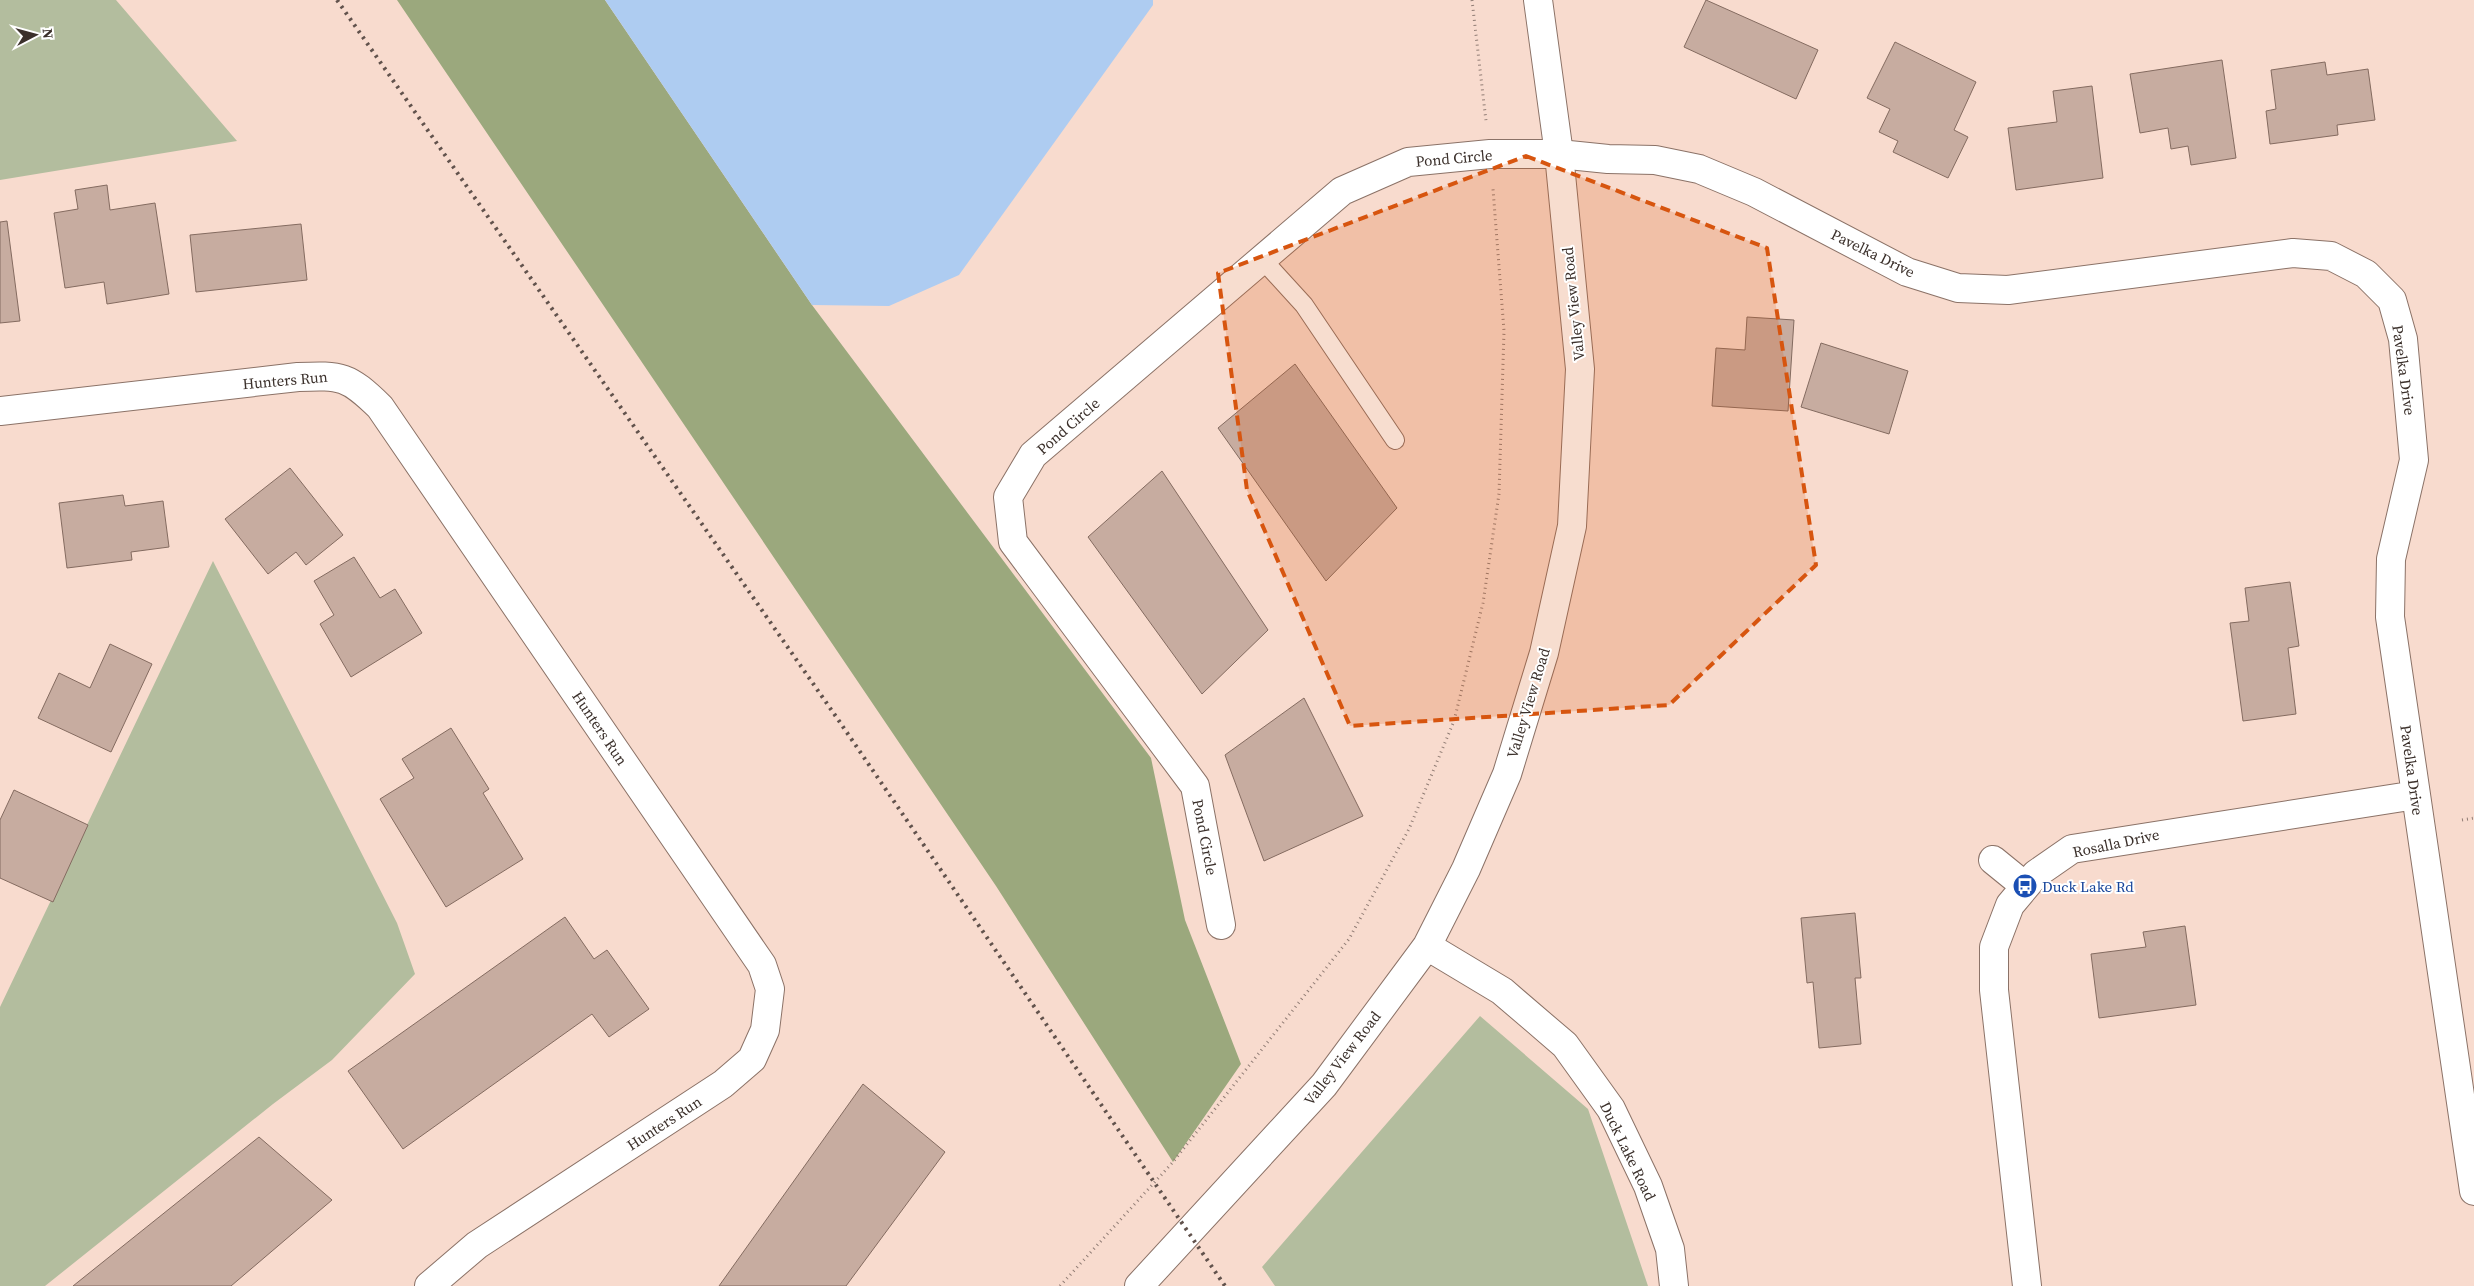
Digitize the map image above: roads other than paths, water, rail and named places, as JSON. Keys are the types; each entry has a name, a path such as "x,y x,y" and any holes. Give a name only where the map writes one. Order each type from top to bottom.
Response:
{"street":[{"name":"Valley View Road","path":"1138,1286 1324,1086 1427,946 1466,869 1507,774 1544,653 1572,526 1580,370 1558,154 1538,0"},
{"name":"Pond Circle","path":"1221,925 1195,786 1013,542 1008,496 1033,455 1342,192 1408,162 1490,154 1558,154"},
{"name":"Pavelka Drive","path":"1558,154 1608,159 1655,160 1699,169 1754,192 1907,272 1958,288 2008,290 2293,253 2331,256 2366,274 2392,300 2403,339 2414,460 2391,559 2390,617 2474,1191"},
{"name":"Hunters Run","path":"0,411 298,377 332,375 358,386 380,407 762,965 770,989 765,1030 752,1059 723,1084 477,1245 429,1286"},
{"name":"Rosalla Drive","path":"2027,1286 1994,990 1994,947 2010,905 2025,886 2036,874 2072,849 2416,795"},
{"path":"1992,860 2025,886"},
{"name":"Duck Lake Road","path":"1427,946 1502,991 1564,1045 1611,1109 1648,1186 1670,1249 1674,1286"}],"lane":[{"path":"1262,259 1304,304 1395,440"}],"water":[{"path":"605,0 1153,0 1153,5 959,275 889,306 812,305"}],"railway":[{"path":"337,0 837,718 1225,1286"}],"place":[{"name":"Duck Lake Rd","path":"2025,886"}]}
